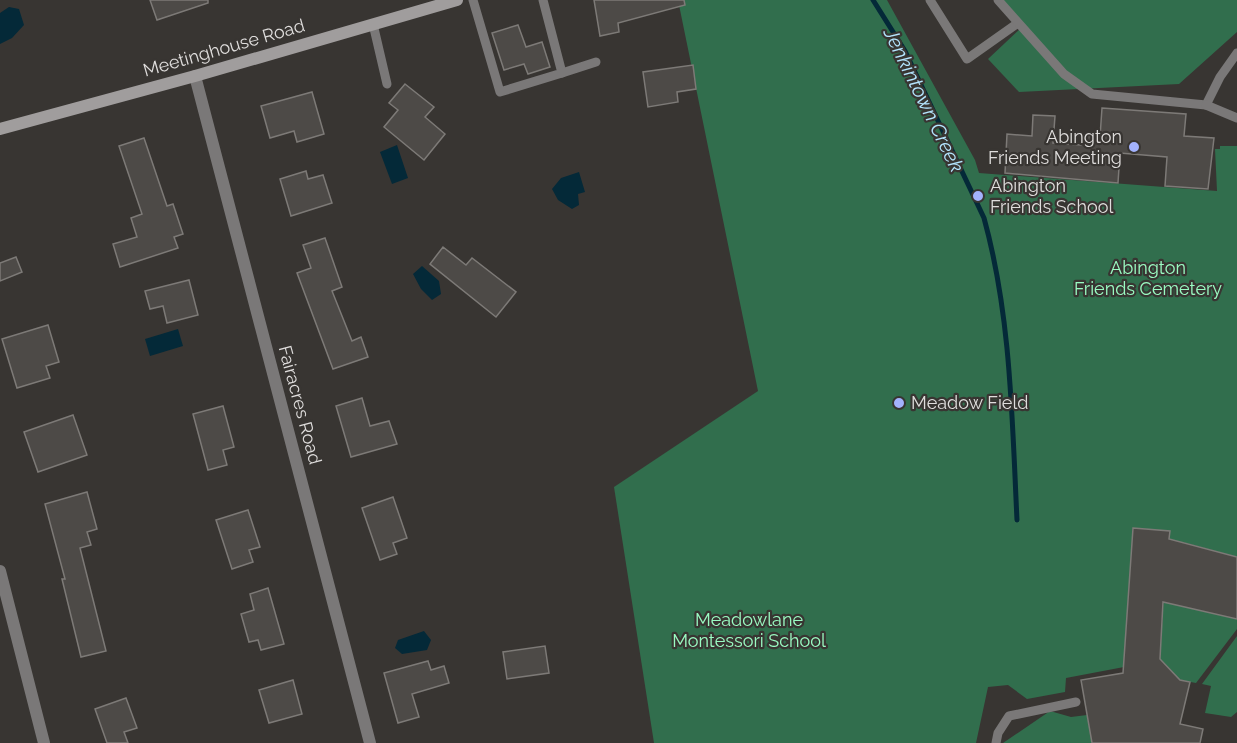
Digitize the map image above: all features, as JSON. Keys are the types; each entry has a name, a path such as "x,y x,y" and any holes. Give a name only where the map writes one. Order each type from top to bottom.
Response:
{"street":[{"name":"Meetinghouse Road","path":"0,129 195,76 457,0"},
{"name":"Fairacres Road","path":"195,76 370,743"},
{"path":"0,571 44,743"}],"lane":[{"path":"473,0 500,92 596,62"},
{"path":"543,0 562,73"},
{"path":"930,0 968,58 1018,23"},
{"path":"998,0 1064,74 1092,94 1206,105 1237,118"},
{"path":"373,24 387,84"},
{"path":"1206,105 1220,76 1237,53"},
{"path":"996,743 998,733 1009,716 1076,702"}],"green space":[{"name":"Abington Friends School","path":"678,0 887,0 975,160 979,173 1217,191 1215,149 1220,149 1220,146 1237,146 1237,557 1182,542 1169,542 1169,531 1133,528 1124,667 1066,678 1065,692 1027,699 1008,685 988,687 976,743 654,743 614,487 758,391"},
{"path":"997,0 1237,0 1237,32 1179,84 1019,92 988,59 1022,27"},
{"path":"1171,577 1168,603 1237,619 1237,629 1196,683 1180,680 1160,659 1164,594"},
{"path":"1237,636 1237,712 1231,717 1205,713 1211,686 1202,684"},
{"path":"1050,711 1071,717 1087,715 1092,743 1003,743"}],"water":[{"path":"9,7 19,9 24,25 12,38 0,44 0,13"},
{"path":"397,145 408,178 392,184 380,152"},
{"path":"579,172 585,192 578,194 579,205 572,209 558,200 552,189 561,178"},
{"path":"422,266 439,281 441,294 432,300 421,289 413,274"},
{"path":"178,329 183,346 150,356 145,339"},
{"path":"424,631 431,640 427,650 402,654 395,648 398,640"}],"building":[{"path":"150,0 208,0 208,3 157,20"},
{"path":"594,0 684,0 685,5 618,23 619,32 600,36"},
{"path":"518,25 526,47 542,42 550,67 528,74 524,64 504,70 492,33"},
{"path":"693,65 696,89 677,92 678,102 648,107 643,72"},
{"path":"405,84 434,107 425,117 445,134 424,160 384,127 398,110 389,103"},
{"path":"312,92 324,134 297,142 294,131 270,138 261,106"},
{"path":"1102,108 1186,114 1184,136 1214,138 1208,189 1165,186 1167,157 1120,153 1118,183 1005,173 1007,134 1032,136 1033,115 1055,116 1053,143 1081,145 1081,136 1100,137"},
{"path":"144,138 167,206 173,204 183,234 174,237 178,248 120,267 113,244 137,237 131,218 142,214 119,146"},
{"path":"306,171 308,179 323,175 332,203 291,216 280,179"},
{"path":"325,238 342,287 332,291 352,341 361,337 368,357 333,369 297,273 311,268 303,245"},
{"path":"443,247 466,265 472,258 516,292 496,317 430,264"},
{"path":"16,257 22,272 0,281 0,263"},
{"path":"189,280 198,315 167,323 163,306 150,309 145,291"},
{"path":"48,325 59,362 46,366 50,378 17,388 2,339"},
{"path":"362,398 370,426 389,421 397,444 351,457 336,406"},
{"path":"223,406 234,447 223,450 227,465 208,470 193,414"},
{"path":"73,415 87,455 38,472 24,432"},
{"path":"87,492 97,529 87,532 91,545 80,548 106,651 81,657 62,579 65,579 45,504"},
{"path":"393,497 407,538 393,543 397,554 380,560 362,508"},
{"path":"248,510 260,547 249,550 253,562 232,569 216,520"},
{"path":"1133,528 1170,531 1169,539 1237,557 1237,619 1163,602 1160,659 1180,680 1190,682 1180,724 1203,729 1200,743 1092,743 1081,680 1123,673"},
{"path":"268,588 284,644 261,650 258,640 249,642 241,614 254,610 250,594"},
{"path":"545,646 549,673 507,679 503,652"},
{"path":"428,661 431,670 444,666 449,683 412,694 419,717 398,723 384,673"},
{"path":"293,680 302,714 269,723 259,690"},
{"path":"126,698 137,728 124,732 128,743 107,743 95,709"}],"waterway":[{"name":"Jenkintown Creek","path":"873,0 905,51 984,218 1000,292 1005,330 1017,520"}],"place":[{"name":"Abington Friends Meeting","path":"1134,147"},
{"name":"Abington Friends School","path":"978,196"},
{"name":"Meadow Field","path":"899,403"}],"park label":[{"name":"Abington Friends Cemetery","path":"1148,278"},
{"name":"Meadowlane Montessori School","path":"749,630"}]}
